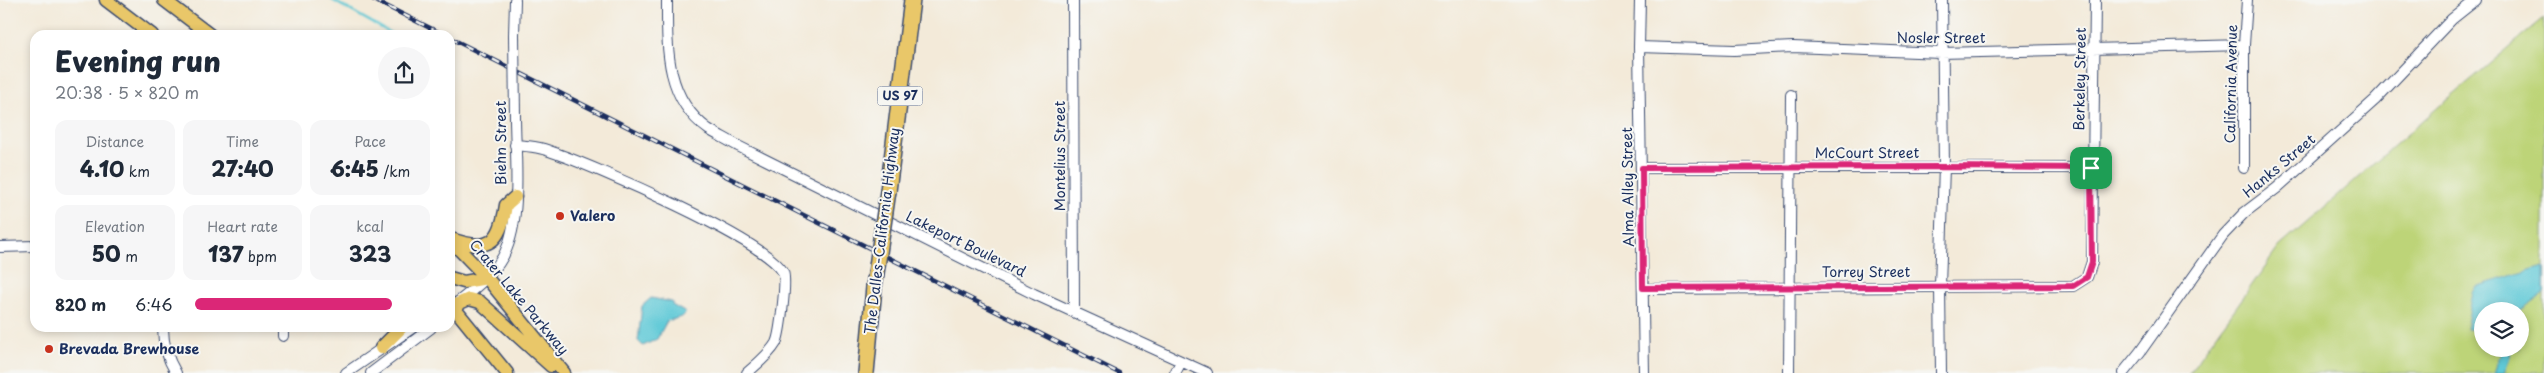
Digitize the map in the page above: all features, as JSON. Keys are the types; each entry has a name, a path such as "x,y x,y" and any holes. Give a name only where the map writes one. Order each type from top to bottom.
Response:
{"highway":[{"name":"The Dalles-California Highway","path":"866,373 870,317 912,0"},
{"path":"855,373 870,317"},
{"name":"US 97","path":"861,373 870,317"}],"main road":[{"path":"106,0 145,30"},
{"path":"164,0 203,30"},
{"path":"455,240 477,245 495,238 502,228 506,204 515,197"},
{"name":"Crater Lake Parkway","path":"455,244 487,278 563,373"},
{"path":"455,279 464,282 487,278"},
{"path":"455,304 469,299 487,306 545,362 563,373"},
{"path":"455,311 507,373"},
{"path":"381,348 397,332"}],"street":[{"name":"Biehn Street","path":"455,303 487,278 500,261 510,242 515,197 515,0"},
{"name":"Lakeport Boulevard","path":"667,0 667,54 674,84 686,107 708,128 808,181 1074,312 1208,373"},
{"name":"Montelius Street","path":"1073,0 1074,312"},
{"name":"Alma Alley Street","path":"1640,0 1639,47 1644,373"},
{"path":"1941,373 1940,286 1944,167 1941,54 1942,0"},
{"name":"Berkeley Street","path":"2087,277 2092,262 2091,168 2095,0"},
{"name":"California Avenue","path":"2244,168 2244,45 2247,0"},
{"name":"Hanks Street","path":"2123,373 2223,235 2244,213 2277,188 2376,100 2452,19 2476,0"},
{"name":"Nosler Street","path":"1639,47 1734,50 1793,47 1941,54 2244,45"},
{"path":"1789,373 1791,95"},
{"path":"515,145 551,151 607,173 747,242 776,262 784,274 784,295 777,341 760,362 747,373"},
{"name":"McCourt Street","path":"1642,168 2091,168"},
{"path":"0,247 30,246"},
{"name":"Torrey Street","path":"1643,288 2073,286 2087,277"},
{"path":"163,332 163,343 168,359 176,373"},
{"path":"346,373 406,332"},
{"path":"371,373 426,332"},
{"path":"1175,373 1181,362"}],"green space":[{"path":"2544,18 2544,373 2189,373 2279,247 2436,109"}],"water":[{"path":"2544,266 2544,294 2529,304 2529,302 2474,302 2474,330 2466,329 2473,293 2476,287"},
{"path":"651,298 672,302 672,305 686,313 682,317 667,321 657,339 643,346 638,341 642,306"},
{"path":"2499,357 2509,357 2504,373 2494,373"}],"waterway":[{"path":"332,0 385,30"}],"railway":[{"path":"374,0 434,30"},
{"path":"455,41 1119,373"}],"place":[{"name":"Valero","path":"560,216"},
{"name":"Brevada Brewhouse","path":"49,349"}],"route":[{"path":"1642,168 2091,168 2092,262 2087,277 2073,286 1643,288 1642,168"}]}
